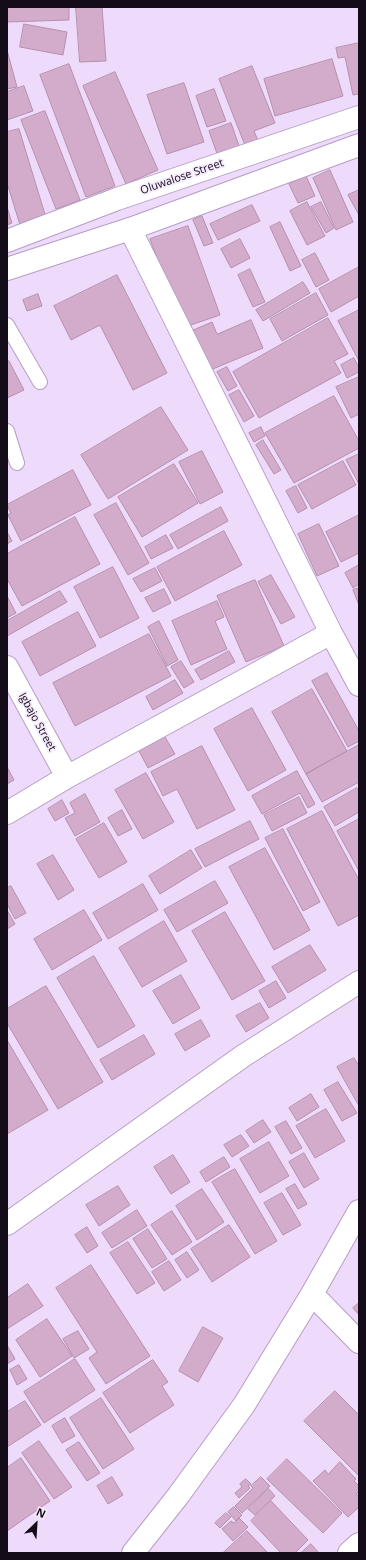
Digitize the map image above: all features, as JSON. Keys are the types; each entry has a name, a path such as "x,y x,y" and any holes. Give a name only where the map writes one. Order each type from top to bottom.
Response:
{"street":[{"name":"Oluwalose Street","path":"7,241 117,199 359,117"},
{"path":"7,269 130,229 359,145"},
{"path":"130,229 331,634 359,686"},
{"path":"7,813 67,777 331,634"},
{"name":"Igbajo Street","path":"7,667 67,777"},
{"path":"8,1222 243,1056 359,982"},
{"path":"133,1553 178,1496 244,1405 312,1294 359,1211"},
{"path":"312,1294 359,1342"},
{"path":"349,1553 359,1544"}],"lane":[{"path":"7,325 40,382"},
{"path":"7,431 18,463"}],"building":[{"path":"7,7 69,7 69,20 7,22"},
{"path":"76,7 102,7 106,61 80,62"},
{"path":"24,24 67,32 63,55 20,47"},
{"path":"359,43 359,94 353,95 345,57 338,58 336,48"},
{"path":"7,50 17,87 7,89"},
{"path":"332,59 343,96 275,116 264,79"},
{"path":"69,64 115,186 86,197 40,75"},
{"path":"252,66 275,123 254,131 261,148 248,153 219,79"},
{"path":"115,72 158,170 126,184 83,86"},
{"path":"184,83 204,142 167,154 147,95"},
{"path":"24,86 33,111 7,120 7,92"},
{"path":"214,89 226,121 207,127 196,96"},
{"path":"45,111 80,200 56,209 21,120"},
{"path":"231,123 242,154 220,162 209,131"},
{"path":"19,129 47,221 21,228 7,183 7,132"},
{"path":"330,170 353,222 336,230 313,178"},
{"path":"306,176 315,196 298,203 289,184"},
{"path":"359,190 359,215 348,195"},
{"path":"307,202 325,236 307,245 290,211"},
{"path":"321,202 334,228 326,233 311,207"},
{"path":"252,205 260,221 218,240 210,224"},
{"path":"7,207 12,223 7,225"},
{"path":"202,216 213,243 204,246 193,220"},
{"path":"280,222 301,266 290,271 270,227"},
{"path":"188,226 220,315 182,328 150,239"},
{"path":"240,239 250,258 231,268 221,249"},
{"path":"315,253 329,280 316,287 302,260"},
{"path":"359,267 359,296 331,312 319,289"},
{"path":"250,269 265,302 253,307 238,275"},
{"path":"117,275 167,373 133,390 100,325 71,340 54,306"},
{"path":"303,282 310,293 263,321 256,310"},
{"path":"316,293 328,315 282,341 270,319"},
{"path":"38,294 42,306 27,311 23,300"},
{"path":"359,310 359,361 338,321"},
{"path":"328,318 348,354 334,361 341,373 259,418 233,372"},
{"path":"251,320 263,348 208,371 191,331 212,322 217,334"},
{"path":"354,358 359,368 359,372 347,378 341,365"},
{"path":"9,361 24,390 7,398 7,362"},
{"path":"227,367 237,386 228,391 217,372"},
{"path":"359,377 359,414 351,418 336,387"},
{"path":"239,390 254,416 244,422 229,395"},
{"path":"334,396 359,441 359,448 294,483 265,433"},
{"path":"161,407 188,450 108,499 81,455"},
{"path":"261,427 265,436 254,442 249,433"},
{"path":"263,440 281,470 274,474 256,445"},
{"path":"202,451 223,492 200,504 179,462"},
{"path":"359,454 359,484 346,460"},
{"path":"343,461 356,485 312,509 298,485"},
{"path":"174,464 198,503 142,537 118,497"},
{"path":"73,470 91,505 21,541 8,515 11,513 7,505"},
{"path":"296,486 307,508 298,513 286,491"},
{"path":"116,503 149,563 128,575 94,515"},
{"path":"221,507 228,521 178,549 170,535"},
{"path":"359,515 359,553 341,562 326,532"},
{"path":"75,517 100,564 22,606 7,579 7,554"},
{"path":"319,524 339,566 317,576 298,534"},
{"path":"224,531 242,565 175,601 157,567"},
{"path":"7,532 12,541 7,544"},
{"path":"166,535 173,548 151,559 145,547"},
{"path":"359,565 359,584 353,588 345,573"},
{"path":"113,567 139,618 100,638 74,587"},
{"path":"155,568 162,581 141,592 133,579"},
{"path":"271,575 295,617 281,624 258,582"},
{"path":"255,580 284,646 246,662 217,596"},
{"path":"359,588 359,605 353,590"},
{"path":"164,589 171,603 153,612 145,598"},
{"path":"60,591 67,602 7,636 7,621"},
{"path":"7,596 16,613 7,618"},
{"path":"217,601 224,617 215,621 227,649 191,665 172,621"},
{"path":"78,612 96,646 40,676 22,642"},
{"path":"159,621 178,660 167,666 148,627"},
{"path":"149,634 171,676 75,726 53,683"},
{"path":"229,651 235,662 201,680 195,670"},
{"path":"181,661 194,682 184,688 171,667"},
{"path":"327,673 359,731 359,741 348,747 312,681"},
{"path":"175,680 183,693 153,710 146,697"},
{"path":"312,689 347,751 306,774 272,712"},
{"path":"252,708 286,770 248,791 214,729"},
{"path":"165,737 175,754 148,768 139,751"},
{"path":"359,745 359,782 322,802 306,774"},
{"path":"202,746 235,810 197,829 177,789 163,796 151,772"},
{"path":"7,767 14,780 7,784"},
{"path":"297,771 315,804 308,808 300,793 262,814 252,796"},
{"path":"146,773 174,822 143,839 115,790"},
{"path":"357,788 359,792 359,812 335,826 324,807"},
{"path":"85,794 100,822 75,836 65,818 75,813 70,803"},
{"path":"299,797 307,813 272,831 264,815"},
{"path":"62,800 69,813 55,821 48,809"},
{"path":"122,810 132,829 118,836 108,818"},
{"path":"322,811 359,880 359,915 338,926 287,829"},
{"path":"359,819 359,871 337,831"},
{"path":"250,821 259,839 205,867 195,849"},
{"path":"104,823 127,862 99,878 76,839"},
{"path":"283,829 320,902 303,911 265,838"},
{"path":"265,848 310,930 274,950 229,867"},
{"path":"191,850 202,868 160,894 149,876"},
{"path":"53,855 74,890 58,900 37,864"},
{"path":"215,881 228,903 177,932 164,910"},
{"path":"143,884 158,910 108,939 93,913"},
{"path":"11,886 26,913 15,919 7,904 7,888"},
{"path":"7,910 15,924 7,929"},
{"path":"84,910 102,940 52,970 34,939"},
{"path":"225,912 265,981 232,1000 192,931"},
{"path":"164,921 187,961 142,987 119,948"},
{"path":"310,945 326,970 288,993 272,967"},
{"path":"94,956 135,1026 98,1048 57,978"},
{"path":"181,975 200,1008 173,1024 153,991"},
{"path":"276,981 286,998 269,1008 259,991"},
{"path":"46,986 103,1082 58,1109 7,1023 7,1009"},
{"path":"260,1003 269,1018 246,1032 236,1016"},
{"path":"201,1020 210,1036 185,1051 175,1034"},
{"path":"144,1035 155,1054 112,1080 100,1060"},
{"path":"7,1040 48,1110 7,1134"},
{"path":"354,1058 358,1064 359,1063 359,1106 337,1067"},
{"path":"338,1082 357,1113 342,1121 324,1090"},
{"path":"311,1094 319,1107 297,1121 289,1108"},
{"path":"326,1109 345,1141 315,1158 296,1126"},
{"path":"263,1120 271,1132 254,1143 246,1131"},
{"path":"286,1121 302,1148 291,1154 275,1127"},
{"path":"241,1135 249,1146 232,1157 224,1145"},
{"path":"269,1142 289,1176 260,1193 240,1159"},
{"path":"304,1153 319,1179 304,1188 289,1162"},
{"path":"173,1155 190,1182 171,1194 154,1167"},
{"path":"224,1157 230,1167 206,1182 200,1172"},
{"path":"235,1169 277,1241 255,1254 212,1182"},
{"path":"295,1184 307,1204 298,1209 286,1189"},
{"path":"118,1186 130,1205 99,1226 86,1205"},
{"path":"202,1189 224,1222 197,1240 176,1206"},
{"path":"282,1193 301,1225 283,1235 264,1203"},
{"path":"137,1210 147,1226 112,1248 102,1233"},
{"path":"172,1211 192,1242 172,1255 151,1225"},
{"path":"229,1225 250,1257 212,1282 191,1249"},
{"path":"87,1227 98,1246 87,1253 75,1235"},
{"path":"148,1229 167,1259 152,1268 133,1239"},
{"path":"128,1242 155,1283 137,1294 110,1253"},
{"path":"187,1252 199,1270 187,1278 175,1260"},
{"path":"169,1261 181,1280 164,1291 152,1272"},
{"path":"91,1265 150,1356 106,1384 89,1358 97,1352 56,1288"},
{"path":"28,1284 43,1306 7,1329 7,1298"},
{"path":"359,1303 359,1315 353,1308"},
{"path":"47,1319 72,1356 40,1377 16,1340"},
{"path":"203,1327 223,1338 198,1382 179,1371"},
{"path":"78,1331 89,1349 74,1358 63,1339"},
{"path":"7,1345 15,1359 7,1364"},
{"path":"75,1359 95,1390 44,1423 24,1392"},
{"path":"153,1360 168,1382 162,1386 174,1405 130,1433 103,1393"},
{"path":"19,1365 27,1379 17,1385 10,1370"},
{"path":"335,1391 359,1415 359,1476 304,1421"},
{"path":"101,1398 134,1449 103,1469 70,1418"},
{"path":"25,1401 41,1425 7,1447 7,1412"},
{"path":"65,1418 75,1436 62,1443 52,1426"},
{"path":"39,1441 72,1487 54,1499 22,1453"},
{"path":"79,1442 100,1473 87,1481 66,1450"},
{"path":"21,1458 50,1501 7,1531 7,1468"},
{"path":"287,1459 342,1513 323,1533 267,1479"},
{"path":"340,1462 356,1479 354,1481 359,1486 359,1492 356,1494 359,1497 359,1507 348,1517 313,1481 325,1470 328,1474"},
{"path":"112,1477 123,1495 108,1504 97,1486"},
{"path":"261,1477 270,1486 242,1513 235,1506 253,1488 251,1486"},
{"path":"246,1479 251,1484 248,1486 250,1488 239,1498 235,1493 242,1487 240,1484"},
{"path":"269,1489 275,1496 255,1515 248,1509"},
{"path":"271,1501 308,1540 295,1553 281,1553 251,1521"},
{"path":"234,1507 242,1515 236,1521 228,1512"},
{"path":"226,1513 231,1517 220,1528 215,1523"},
{"path":"239,1518 248,1527 233,1541 222,1529 231,1521 234,1523"},
{"path":"247,1531 268,1553 223,1553"},
{"path":"311,1544 319,1553 301,1553"}]}
